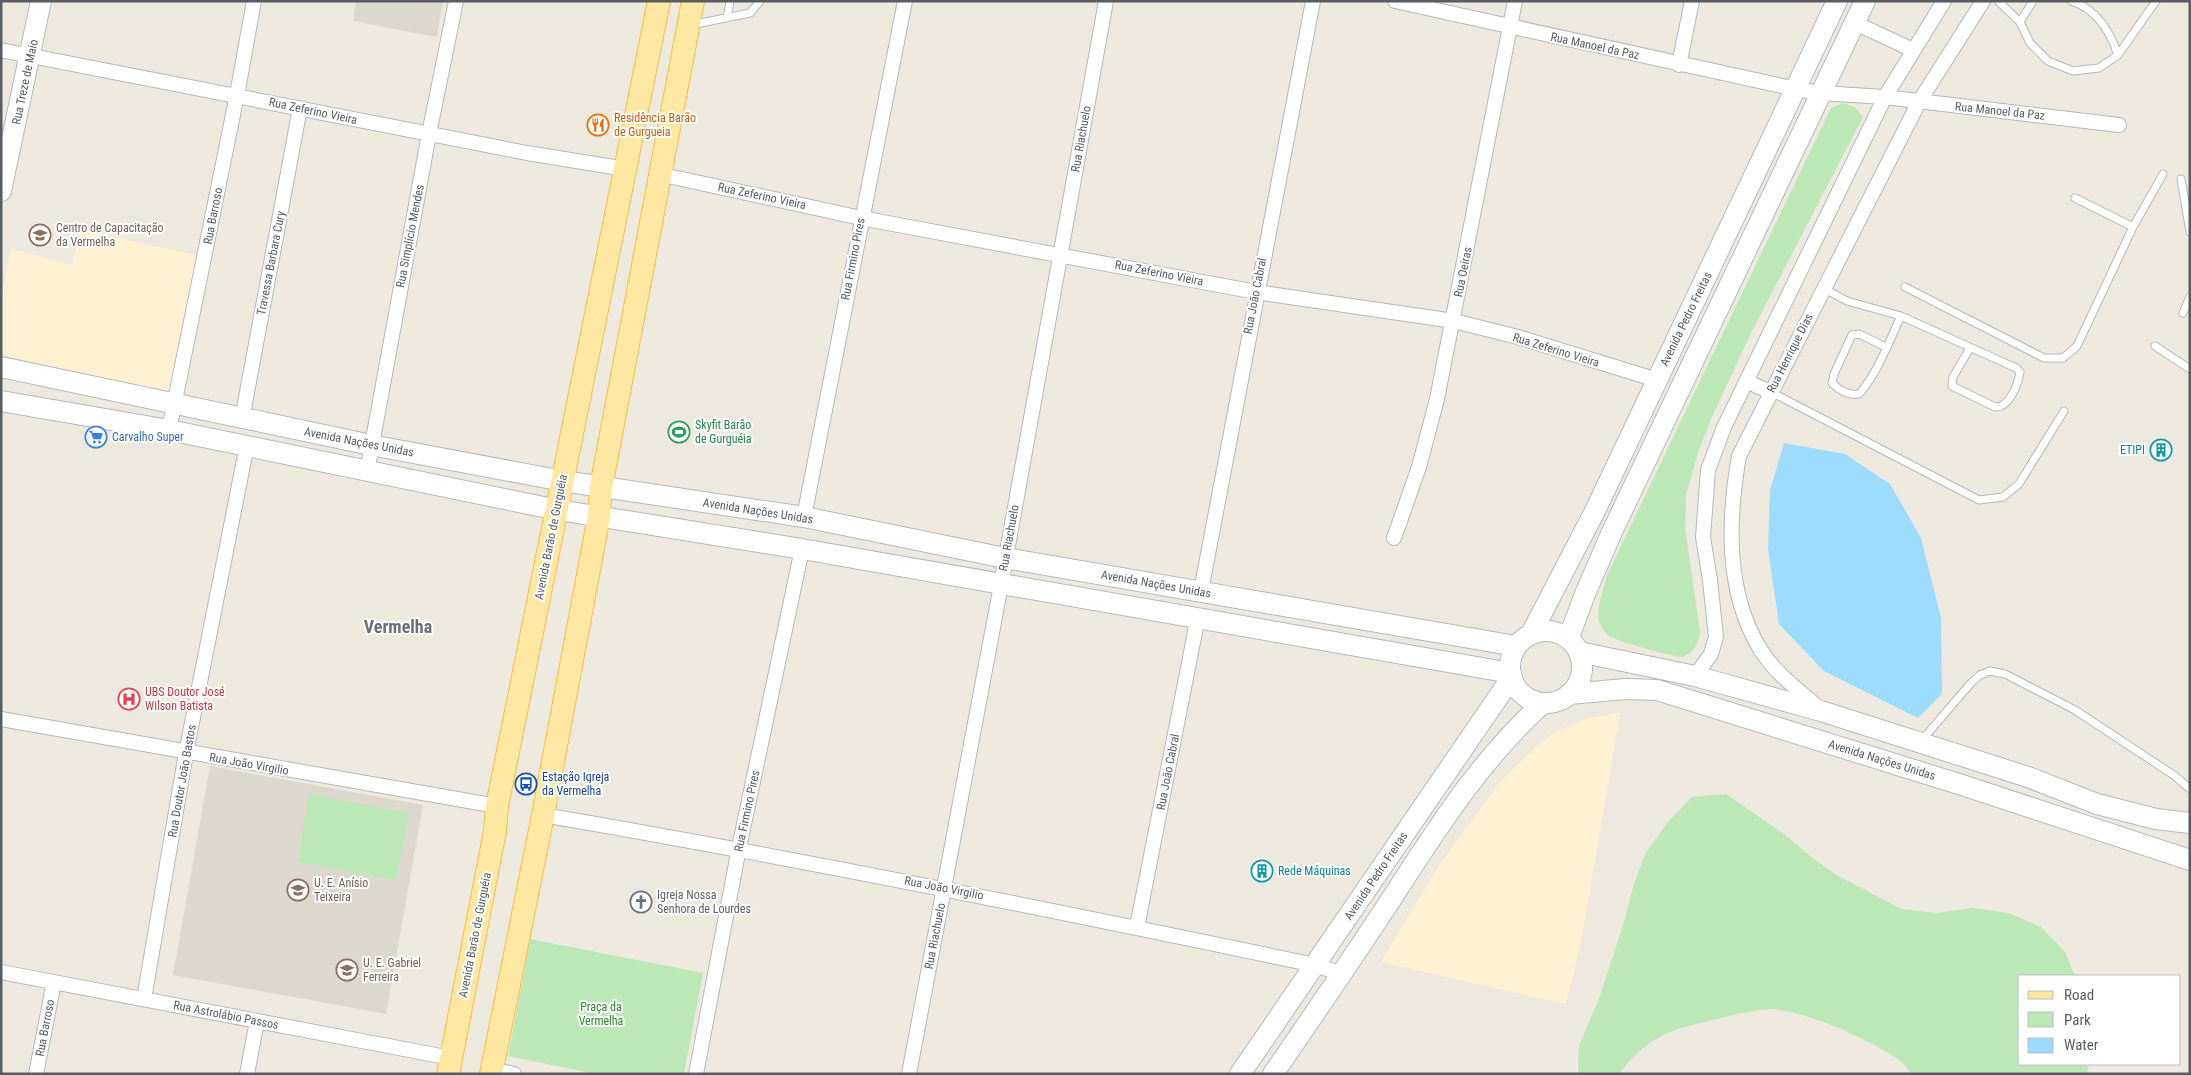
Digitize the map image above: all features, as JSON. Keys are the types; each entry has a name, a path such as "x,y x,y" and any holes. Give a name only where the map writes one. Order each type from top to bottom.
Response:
{"main road":[{"name":"Avenida Barão de Gurguéia","path":"450,1066 495,831 497,806 659,1"},
{"path":"491,1071 543,815 599,516 601,487 693,1"}],"street":[{"name":"Rua Treze de Maio","path":"1,191 41,1"},
{"name":"Rua Barroso","path":"169,430 176,405 254,1"},
{"name":"Rua Simplício Mendes","path":"367,472 429,134 456,1"},
{"name":"Rua Firmino Pires","path":"804,517 905,1"},
{"name":"Rua Riachuelo","path":"909,1074 1001,585 1106,1"},
{"name":"Rua João Cabral","path":"1201,591 1312,1"},
{"name":"Rua Manoel da Paz","path":"1395,1 1510,28 1796,89 1820,93 1884,97 2119,125"},
{"name":"Rua Oeiras","path":"1394,538 1419,467 1437,399 1454,321 1515,1"},
{"path":"1679,65 1692,1"},
{"name":"Avenida Pedro Freitas","path":"1524,640 1595,511 1837,1"},
{"name":"Avenida Pedro Freitas","path":"1574,645 1585,594 1619,518 1865,1"},
{"path":"1695,676 1711,654 1716,637 1703,537 1708,470 1724,427 1884,97 1944,1"},
{"name":"Rua Henrique Dias","path":"1821,710 1782,676 1760,649 1741,608 1731,548 1731,498 1738,456 1919,102 1983,1"},
{"path":"1854,23 1912,50"},
{"name":"Rua Zeferino Vieira","path":"1,50 429,134 626,169"},
{"name":"Travessa Barbara Cury","path":"242,419 300,108"},
{"name":"Rua Zeferino Vieira","path":"659,174 861,218 1256,292 1454,321 1518,337 1657,380"},
{"name":"Avenida Nações Unidas","path":"1,367 242,419 562,481 804,517 1005,558 1201,591 1524,640"},
{"path":"1746,381 1770,392"},
{"name":"Avenida Nações Unidas","path":"1,401 247,445 367,472 558,510 802,549 1001,585 1198,617 1511,675"},
{"name":"Rua Doutor João Bastos","path":"144,999 186,753 247,445"},
{"name":"Rua Firmino Pires","path":"696,1074 739,848 802,549"},
{"name":"Rua João Cabral","path":"1137,927 1198,617"},
{"path":"1574,645 1582,663 1581,675 1577,686 1561,700 1543,702 1532,700 1516,687 1511,675 1510,664 1524,640 1549,631 1574,645 1821,710 2028,777 2097,804 2156,819 2190,823"},
{"name":"Avenida Pedro Freitas","path":"1240,1074 1511,675"},
{"name":"Avenida Nações Unidas","path":"1569,694 1626,689 1657,690 1952,782 2190,860"},
{"name":"Avenida Pedro Freitas","path":"1273,1074 1342,974 1456,801 1486,762 1543,702"},
{"name":"Rua João Virgilio","path":"1,719 186,753 497,806"},
{"name":"Rua João Virgilio","path":"543,815 739,848 944,888 1315,965 1342,974"},
{"name":"Rua Astrolábio Passos","path":"1,972 257,1021 450,1066"},
{"name":"Rua Barroso","path":"36,1074 54,982"},
{"path":"247,1074 257,1021"},
{"path":"491,1071 514,1074"}],"lane":[{"path":"727,18 730,1"},
{"path":"688,25 750,13 760,1"},
{"path":"1998,1 2020,22 2030,43 2048,61 2073,71 2099,68 2118,55 2144,22 2156,1"},
{"path":"2020,22 2033,1"},
{"path":"2072,1 2099,17 2112,35 2118,55"},
{"path":"1905,287 2044,358 2063,358 2077,346 2132,227 2163,174"},
{"path":"2181,179 2190,232"},
{"path":"2075,198 2132,227"},
{"path":"1823,288 1847,301 1901,316 2016,368 2020,372 2019,380 2006,404 2001,407 1995,407 1952,386 1953,377 1970,348"},
{"path":"2183,313 2190,297"},
{"path":"1886,347 1859,334 1852,335 1834,374 1832,383 1837,389 1851,395 1860,394 1867,386 1886,347 1901,316"},
{"path":"2154,346 2190,369"},
{"path":"1770,392 1979,500 2003,497 2019,484 2064,411"},
{"path":"1920,742 1971,683 1980,675 1990,671 2005,674 2075,710 2175,776 2190,789"}],"shaded area":[{"path":"356,1 443,1 437,37 353,21"},
{"path":"80,230 196,255 172,393 1,355 1,299 11,249 72,265"},
{"path":"1620,713 1582,937 1566,1004 1381,962 1440,864 1502,780 1553,733 1588,718"},
{"name":"U. E. Anísio Teixeira","path":"210,766 423,805 386,1014 173,975"}],"green space":[{"path":"1843,103 1855,107 1863,117 1750,335 1712,417 1699,450 1686,495 1685,527 1700,632 1697,644 1692,652 1680,657 1613,638 1602,629 1598,616 1599,604 1607,575 1831,108"},
{"path":"309,794 409,813 396,880 298,862"},
{"path":"1726,794 1784,834 1838,876 1902,909 1936,913 1972,908 2009,913 2041,927 2065,952 2075,975 2018,975 2018,1065 2089,1065 2087,1074 1911,1074 1891,1054 1855,1035 1809,1017 1772,1009 1751,1011 1719,1018 1665,1034 1639,1051 1619,1074 1578,1074 1579,1046 1600,996 1645,854 1667,823 1692,797"},
{"name":"Praça da Vermelha","path":"530,939 703,973 684,1074 596,1074 508,1056"}],"water":[{"path":"1784,443 1845,454 1890,484 1921,538 1941,618 1942,694 1918,718 1824,671 1779,624 1768,549 1770,490"}],"place":[{"name":"Residência Barão de Gurgueia","path":"598,125"},
{"name":"Centro de Capacitação da Vermelha","path":"40,235"},
{"name":"Skyfit Barão de Gurguéia","path":"679,432"},
{"name":"Carvalho Super","path":"96,437"},
{"name":"ETIPI","path":"2161,450"},
{"name":"UBS Doutor José Wilson Batista","path":"129,699"},
{"name":"Estação Igreja da Vermelha","path":"526,784"},
{"name":"Rede Máquinas","path":"1262,871"},
{"name":"U. E. Anísio Teixeira","path":"298,890"},
{"name":"Igreja Nossa Senhora de Lourdes","path":"641,902"},
{"name":"U. E. Gabriel Ferreira","path":"347,970"}],"district":[{"name":"Vermelha","path":"398,627"}]}
